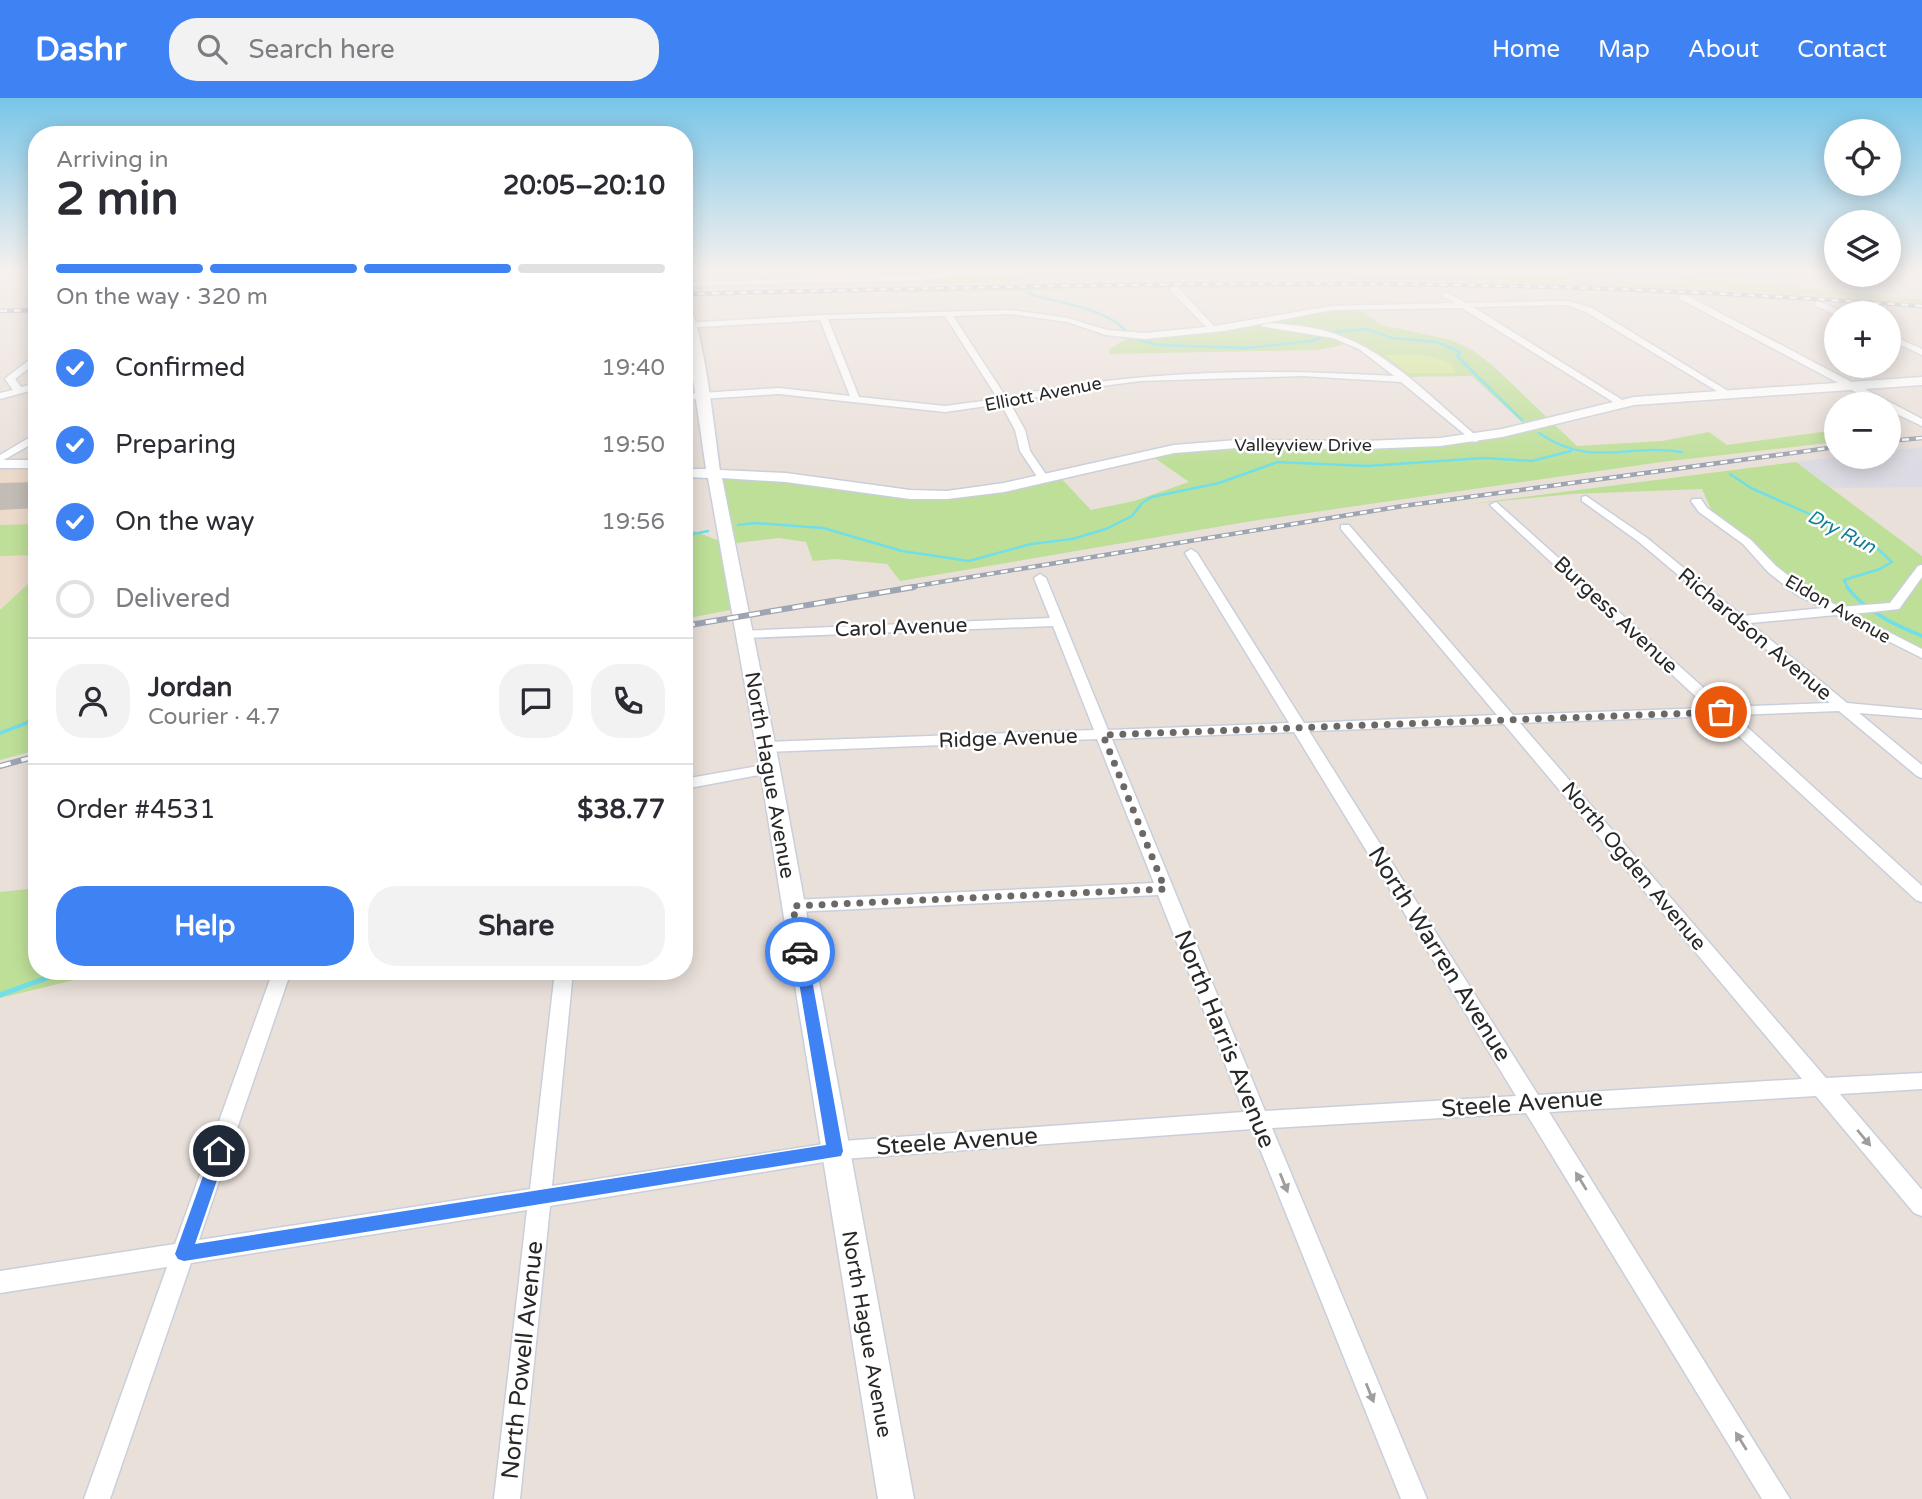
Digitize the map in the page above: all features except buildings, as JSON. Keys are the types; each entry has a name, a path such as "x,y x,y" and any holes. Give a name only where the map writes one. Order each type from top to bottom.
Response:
{"street":[{"path":"830,335 856,400"},
{"path":"961,335 1004,401 1020,430 1025,451 1044,479"},
{"path":"1334,335 1368,350 1474,439"},
{"path":"1512,335 1621,403"},
{"path":"1632,335 1728,394"},
{"path":"1754,335 1862,392"},
{"path":"1901,342 1922,352"},
{"name":"North Hague Avenue","path":"693,344 705,396 714,474 746,634 896,1499"},
{"path":"19,391 9,379 28,364"},
{"name":"Elliott Avenue","path":"693,397 767,391 930,409 980,406 1075,386 1153,377 1303,373 1403,379"},
{"name":"Valleyview Drive","path":"693,473 782,477 888,493 974,493 1149,454 1199,447 1385,446 1474,439 1528,428 1621,403 1922,381"},
{"path":"0,396 28,388"},
{"path":"1901,413 1922,424"},
{"path":"0,461 28,442"},
{"path":"0,461 28,463"},
{"name":"Richardson Avenue","path":"1586,499 1615,517 1922,773"},
{"name":"Eldon Avenue","path":"1697,501 1703,510 1747,542 1788,583 1836,611 1922,654"},
{"name":"Burgess Avenue","path":"1496,505 1922,896"},
{"name":"North Ogden Avenue","path":"1345,527 1922,1206"},
{"name":"North Warren Avenue","path":"1191,553 1777,1499"},
{"path":"1738,621 1894,606 1922,569"},
{"name":"North Harris Avenue","path":"1040,578 1414,1499"},
{"name":"Carol Avenue","path":"746,634 1057,622"},
{"name":"Ridge Avenue","path":"693,781 768,758 1103,735 1843,707 1922,714"},
{"path":"793,906 1165,889"},
{"path":"97,1499 279,980"},
{"name":"North Powell Avenue","path":"507,1499 563,980"},
{"name":"Steele Avenue","path":"0,1282 835,1151 1258,1119 1922,1081"}],"shaded area":[{"path":"1922,447 1922,487 1832,488 1796,462 1824,459 1824,469 1901,469 1901,449"},
{"path":"0,464 28,464 28,583 0,610"}],"green space":[{"path":"1133,335 1430,335 1451,340 1472,350 1491,364 1577,446 1662,441 1709,432 1727,445 1824,432 1824,443 1661,462 1252,521 900,581 887,564 835,559 813,561 806,542 779,538 729,544 740,608 693,617 693,531 727,544 714,474 927,495 1058,475 1091,510 1134,501 1189,482 1149,454 1191,447 1385,446 1527,427 1472,376 1402,377 1349,340 1340,346 1315,350 1110,354 1108,350"},
{"path":"1384,355 1437,358 1453,365 1456,373 1408,373"},
{"path":"1796,462 1922,556 1922,649 1813,596 1783,575 1713,514 1702,489 1572,494 1470,504"},
{"path":"28,524 28,555 0,556 0,525"},
{"path":"28,584 28,752 0,760 0,610"},
{"path":"28,889 28,980 75,980 0,998 0,892"}],"waterway":[{"name":"Dry Run","path":"1129,335 1157,345 1247,348 1312,341 1326,335"},
{"name":"Dry Run","path":"1384,335 1437,342 1460,352 1457,356 1522,420"},
{"name":"Dry Run","path":"1539,433 1575,450 1609,453 1643,450 1682,452"},
{"path":"738,525 755,523 823,528 902,551 969,561 1031,544 1072,539 1106,529 1132,516 1142,503 1152,497 1219,483 1278,462 1367,466 1484,458 1532,461 1571,451"},
{"name":"Dry Run","path":"1730,474 1751,488 1868,540 1892,562 1880,569 1844,580 1848,588"},
{"path":"693,534 708,531"},
{"name":"Dry Run","path":"1847,587 1872,610 1922,636"},
{"path":"0,733 28,722"},
{"path":"0,995 41,980"}],"railway":[{"path":"1901,440 1922,438"},
{"path":"904,588 1403,506 1824,449"},
{"path":"693,624 914,587"},
{"path":"0,766 28,758"}],"way so far":[{"path":"800,952 793,906 1165,889 1103,735 1721,712"}],"route":[{"path":"219,1151 184,1254 835,1151 800,952"}]}
